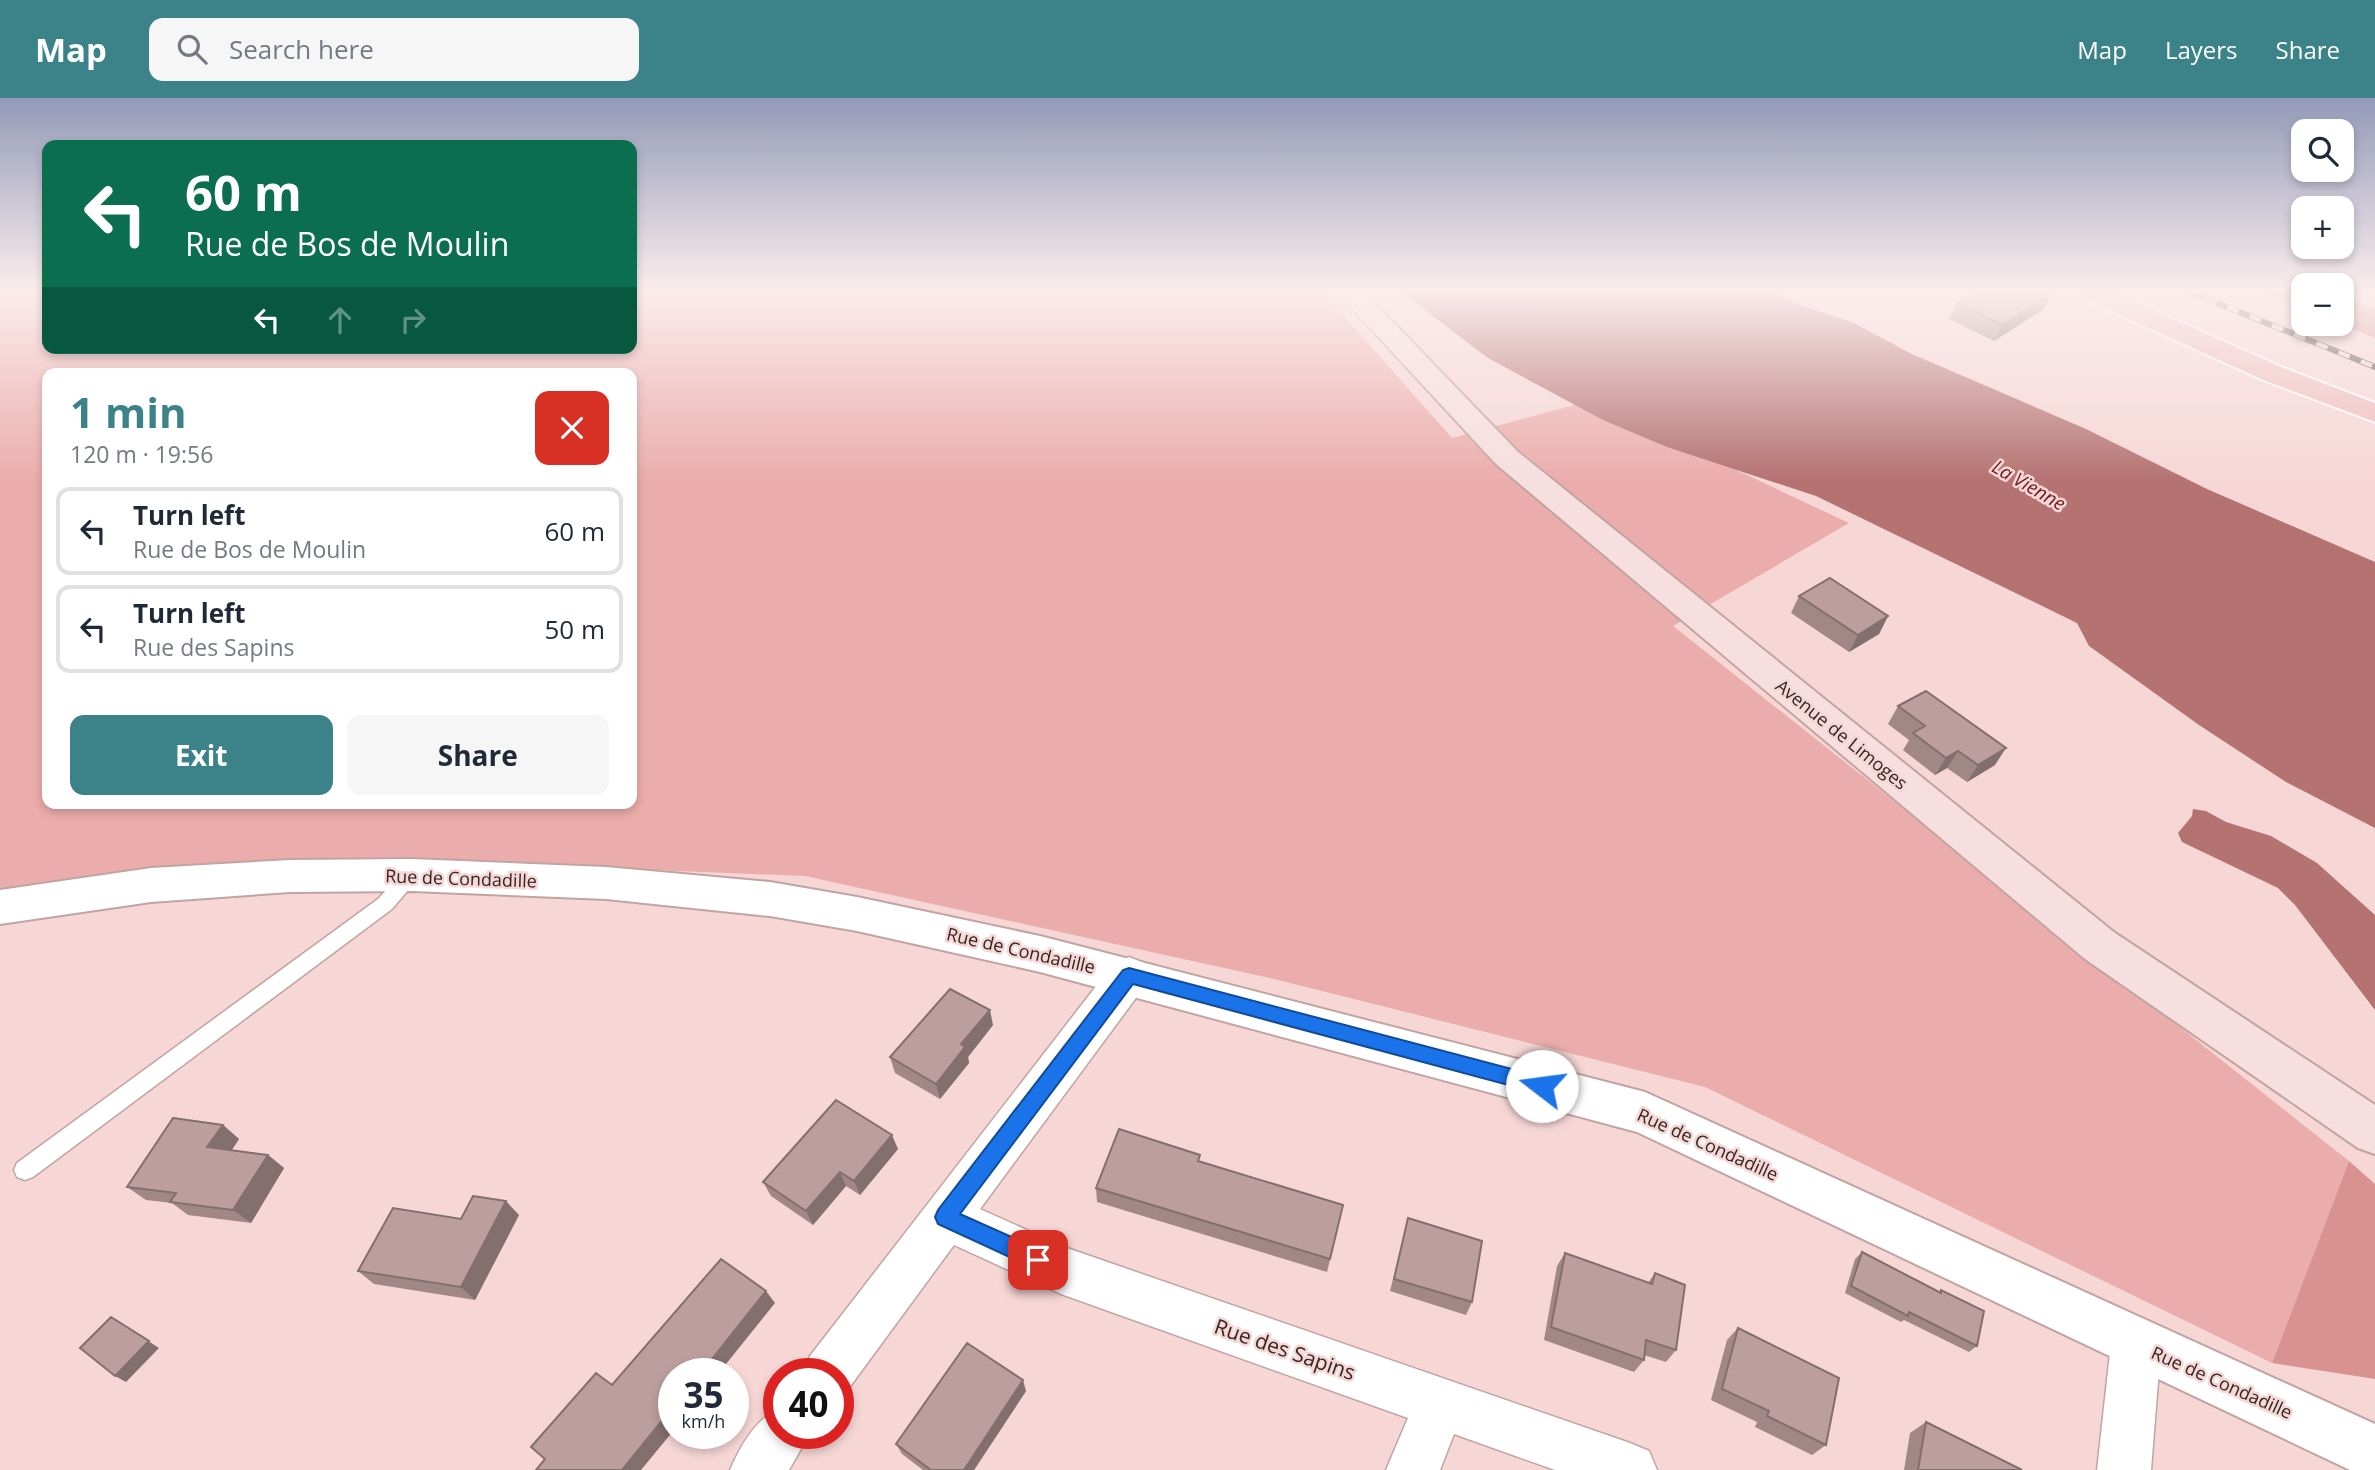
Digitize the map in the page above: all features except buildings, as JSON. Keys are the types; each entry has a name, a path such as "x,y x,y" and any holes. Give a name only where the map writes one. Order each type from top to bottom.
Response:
{"main road":[{"name":"Avenue de Limoges","path":"1408,353 1507,458 2079,929 2375,1132"},
{"path":"2228,353 2375,413"}],"street":[{"name":"Rue de Condadille","path":"0,907 151,885 290,876 412,875 606,883 769,899 883,919 1129,975 1645,1113 2136,1344 2375,1452"},
{"path":"840,1358 1129,975"},
{"name":"Rue des Sapins","path":"945,1217 1061,1270 1630,1470"},
{"path":"2124,1470 2136,1344"},
{"path":"1413,1470 1440,1403"},
{"path":"757,1470 772,1449"}],"lane":[{"path":"25,1170 385,904 412,875"}],"shaded area":[{"path":"0,353 1377,353 1452,438 1589,401 1849,523 1673,626 2349,1161 2272,1363 1705,1087 1274,979 805,876 400,860 0,893"},
{"path":"2349,1161 2375,1184 2375,1379 2272,1363"}],"water":[{"name":"La Vienne","path":"1481,353 1910,353 2086,429 2207,489 2375,562 2375,828 2286,782 2199,725 2089,646 2077,623 1816,496 1667,447 1603,420"},
{"path":"2193,809 2206,811 2226,822 2271,836 2317,863 2375,915 2375,1010 2295,905 2278,888 2182,842 2178,833 2192,816"}],"railway":[{"path":"2341,353 2375,367"}],"route":[{"path":"1038,1260 945,1217 1129,975 1542,1086"}]}
